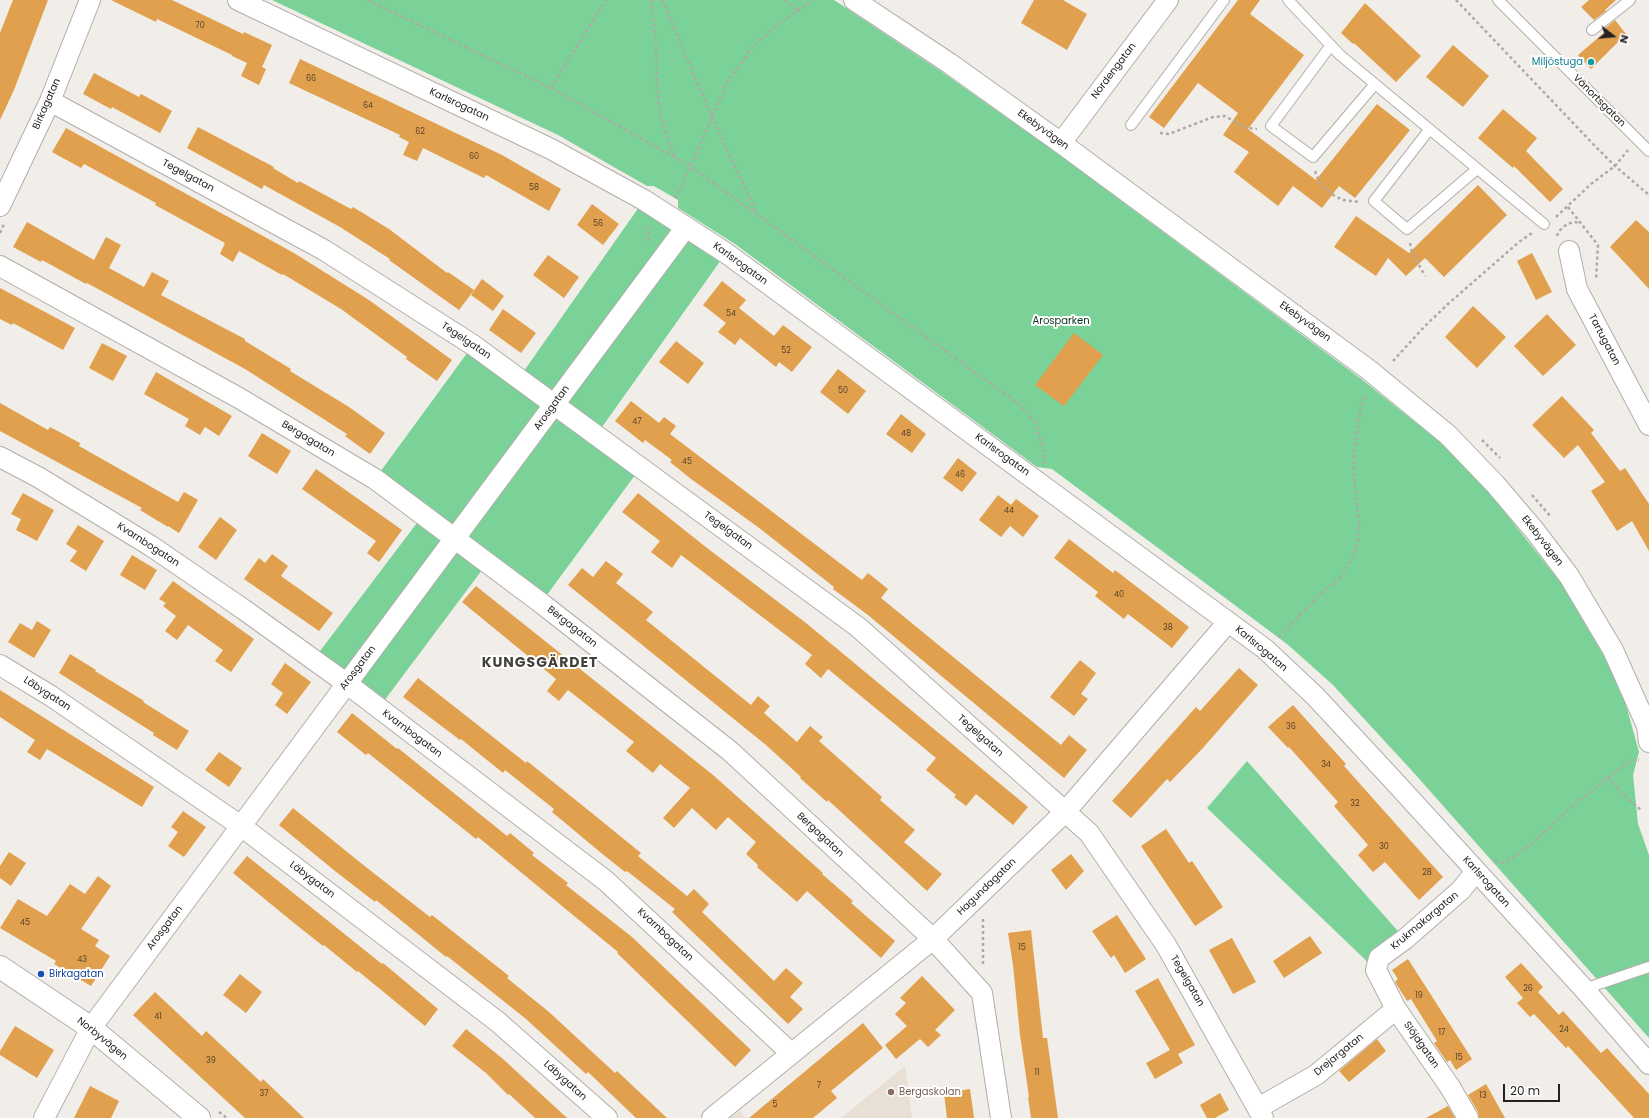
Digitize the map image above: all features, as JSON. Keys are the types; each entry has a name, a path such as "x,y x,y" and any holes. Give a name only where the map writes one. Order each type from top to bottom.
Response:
{"street":[{"name":"Birkagatan","path":"0,206 50,101 90,0"},
{"name":"Karlsrogatan","path":"238,0 551,149 644,200 726,253 1265,649 1315,696 1584,989 1649,1064"},
{"name":"Ekebyvägen","path":"854,0 948,63 1061,143 1370,370 1448,435 1500,490 1535,531 1569,576 1613,650 1647,738"},
{"name":"Nordengatan","path":"1061,143 1168,0"},
{"name":"Tegelgatan","path":"50,101 324,250 473,345 858,627 1089,833 1166,945 1261,1113"},
{"name":"Arosgatan","path":"44,1118 91,1028 686,227"},
{"name":"Tartugatan","path":"1569,251 1577,289 1649,425"},
{"name":"Bergagatan","path":"0,266 239,398 374,479 455,538 541,603 730,751 933,939 982,993"},
{"name":"Kvarnbogatan","path":"0,457 38,477 152,546 346,683 606,881 791,1053"},
{"name":"Hagundagatan","path":"712,1118 933,939 983,891 1065,812 1228,622"},
{"name":"Läbygatan","path":"0,664 51,696 241,826 498,1022 607,1118"},
{"name":"Krukmakargatan","path":"1376,970 1379,958 1405,939 1461,890 1476,871"},
{"name":"Norbyvägen","path":"0,967 91,1028 199,1118"},
{"name":"Slöjdgatan","path":"1376,970 1396,1009 1450,1087 1468,1118"},
{"path":"982,993 1001,1118"},
{"name":"Drejargatan","path":"1261,1113 1316,1075 1396,1009"}],"lane":[{"path":"1131,125 1224,0"},
{"path":"1288,0 1331,45 1375,84 1544,224"},
{"name":"Vänortsgatan","path":"1498,0 1649,152"},
{"path":"1592,30 1630,0"},
{"path":"1331,45 1271,126 1313,157 1375,84"},
{"path":"1429,130 1374,201 1407,229 1477,169"},
{"path":"1584,989 1649,967"}],"path":[{"path":"367,0 551,88 690,166 1020,405 1036,423 1046,458 1039,482"},
{"path":"551,88 606,0"},
{"path":"651,0 656,42 657,90 661,118 674,157"},
{"path":"662,0 712,117 758,215"},
{"path":"786,0 798,12"},
{"path":"666,214 682,186 727,83 753,46 775,27 814,0"},
{"path":"1456,0 1615,166 1649,196"},
{"path":"1160,133 1169,134 1213,117 1225,116 1246,128 1258,129 1271,126"},
{"path":"1393,361 1424,327 1448,304 1519,242 1557,216 1591,184 1615,166 1637,139"},
{"path":"1313,157 1314,170 1318,182 1331,194 1343,200 1355,202 1374,201"},
{"path":"1568,207 1598,245 1596,280"},
{"path":"647,224 649,241 648,247"},
{"path":"1407,229 1412,252 1425,276"},
{"path":"1265,649 1274,643 1321,593 1342,576 1353,557 1358,542 1359,523 1354,478 1354,451 1361,407 1370,388"},
{"path":"1476,871 1488,861 1505,863 1529,846 1574,805 1633,760 1647,738"},
{"path":"1608,778 1642,811"},
{"path":"982,993 983,891"}],"shaded area":[{"name":"Bergaskolan","path":"905,1066 912,1118 841,1118"},
{"path":"740,1111 746,1118 730,1118"}],"green space":[{"name":"Arosparken","path":"272,0 834,0 942,72 1054,151 1360,378 1441,443 1487,490 1561,583 1605,658 1623,694 1639,752 1633,775 1638,824 1649,855 1649,1038 1414,773 1332,684 1287,644 1052,469 1037,467 735,244 678,208 678,200 654,186 647,186 558,135"},
{"path":"644,200 726,253 597,434 641,467 541,603 488,562 378,709 314,659 423,515 375,479 473,345 519,378"},
{"path":"1247,761 1405,939 1376,970 1207,808"}],"building":[{"path":"13,0 48,0 14,90 0,120 0,33"},
{"path":"111,0 172,0 243,34 244,32 272,45 262,67 266,69 259,85 241,76 247,63 157,19 156,22"},
{"path":"1034,0 1063,0 1087,14 1067,50 1021,23"},
{"path":"1238,0 1260,0 1250,14 1304,55 1248,129 1316,180 1377,104 1410,130 1355,198 1339,186 1322,208 1293,186 1278,206 1234,172 1249,152 1223,135 1238,113 1198,83 1164,128 1149,117"},
{"path":"1589,0 1616,0 1605,10 1606,11 1594,20 1581,7"},
{"path":"1365,3 1421,56 1396,82 1341,33"},
{"path":"1615,20 1626,34 1591,69 1578,55 1605,32 1603,30"},
{"path":"1453,45 1489,76 1463,107 1426,77"},
{"path":"300,59 502,155 561,189 549,211 486,175 484,178 423,148 417,161 403,155 409,142 399,137 400,135 289,83"},
{"path":"94,73 139,97 141,94 172,111 160,133 112,107 111,109 83,94"},
{"path":"1503,109 1537,138 1526,151 1563,189 1550,202 1514,166 1513,168 1478,138"},
{"path":"198,127 274,167 273,168 298,183 299,181 351,209 353,207 389,229 447,273 448,272 474,290 459,310 389,260 390,259 340,227 264,185 262,189 187,148"},
{"path":"66,128 294,253 369,300 452,360 437,381 341,309 283,274 282,275 239,251 233,262 220,254 225,243 84,164 81,168 52,152"},
{"path":"1478,185 1507,215 1444,277 1425,258 1406,276 1388,258 1376,276 1334,247 1356,216 1409,253"},
{"path":"592,204 619,224 603,245 577,225"},
{"path":"1636,220 1649,232 1649,289 1610,247"},
{"path":"27,222 94,260 106,237 121,245 109,268 144,287 152,272 169,281 161,295 245,339 245,341 291,369 290,371 349,407 385,433 370,454 345,436 347,434 245,369 87,283 86,284 42,260 41,262 13,247"},
{"path":"1532,253 1552,292 1536,300 1517,261"},
{"path":"548,255 579,277 564,298 533,275"},
{"path":"482,279 504,296 493,311 471,295"},
{"path":"722,281 746,300 739,308 774,336 783,325 812,347 792,372 779,362 776,367 740,338 735,345 718,332 726,323 703,305"},
{"path":"0,288 75,328 63,350 13,323 12,325 0,319"},
{"path":"1473,306 1506,337 1477,368 1445,337"},
{"path":"503,309 536,333 521,353 489,330"},
{"path":"1547,314 1576,345 1543,376 1514,346"},
{"path":"1074,333 1103,355 1064,406 1035,385"},
{"path":"676,341 704,363 688,384 659,362"},
{"path":"102,343 127,356 113,381 89,368"},
{"path":"838,369 866,391 848,414 820,392"},
{"path":"156,372 232,416 219,436 205,427 200,435 185,426 189,419 144,394"},
{"path":"1562,396 1594,430 1591,433 1620,471 1625,468 1649,504 1649,551 1632,521 1617,531 1591,491 1605,482 1578,445 1564,458 1532,425"},
{"path":"631,401 659,423 664,417 676,426 670,434 862,580 868,573 888,589 881,598 1061,745 1069,735 1087,750 1064,778 868,615 833,589 834,587 758,527 691,479 670,462 672,460 645,440 643,443 615,421"},
{"path":"0,403 48,430 50,427 80,443 79,446 178,502 184,492 198,500 179,533 140,510 142,508 0,431"},
{"path":"901,414 926,434 912,453 886,434"},
{"path":"262,433 291,451 277,474 248,456"},
{"path":"958,458 977,473 962,492 943,478"},
{"path":"316,469 402,530 379,562 367,553 376,541 302,489"},
{"path":"23,493 54,510 37,541 16,530 21,519 11,514"},
{"path":"638,493 707,548 806,623 1028,807 1013,825 976,794 966,806 954,797 956,795 926,770 936,758 828,669 821,678 805,664 812,655 681,555 672,568 651,552 660,541 622,512"},
{"path":"998,495 1011,505 1016,499 1039,516 1023,537 1010,526 1001,537 979,520"},
{"path":"220,517 237,530 216,560 198,547"},
{"path":"78,525 104,541 86,571 70,561 77,551 66,544"},
{"path":"1069,539 1113,573 1115,570 1189,627 1172,648 1128,614 1124,619 1095,596 1098,592 1054,558"},
{"path":"272,554 288,566 281,576 333,613 319,631 244,579 259,558 265,563"},
{"path":"132,555 157,570 145,590 120,575"},
{"path":"606,561 623,574 616,583 653,612 646,620 751,705 758,696 770,706 764,713 797,742 810,726 823,737 819,741 882,797 880,800 915,830 904,842 942,874 927,891 828,800 827,802 800,778 801,777 766,745 568,585 582,568 593,577"},
{"path":"173,581 254,639 231,672 215,661 223,650 188,625 177,640 165,631 176,616 163,606 166,603 159,599"},
{"path":"476,586 713,775 823,873 822,874 853,901 851,903 895,941 881,958 807,891 797,902 757,867 758,865 746,854 756,842 728,817 716,830 692,808 674,828 663,818 690,788 660,764 653,773 626,751 634,742 568,690 559,701 547,691 556,679 462,602"},
{"path":"37,621 51,630 34,658 8,642 20,623 32,630"},
{"path":"70,654 189,731 177,750 153,735 154,733 59,673"},
{"path":"1080,660 1096,673 1081,694 1088,699 1074,716 1050,697"},
{"path":"285,663 311,682 287,714 275,705 283,693 271,684"},
{"path":"1239,668 1258,685 1202,749 1170,782 1167,779 1131,818 1112,801 1196,707 1200,711"},
{"path":"418,678 526,763 527,761 598,818 641,853 638,856 687,896 694,889 709,904 702,912 774,981 786,968 803,983 790,997 803,1009 788,1024 672,912 675,909 627,871 625,872 600,852 552,812 554,809 505,770 503,773 461,739 460,740 403,697"},
{"path":"0,690 154,787 142,807 47,749 40,760 27,752 35,740 0,717"},
{"path":"1293,705 1346,764 1344,766 1443,877 1419,900 1385,862 1373,872 1358,855 1368,845 1334,806 1338,802 1289,747 1288,748 1268,727"},
{"path":"352,713 507,836 510,833 534,853 532,855 568,883 566,885 632,937 751,1050 735,1067 617,953 618,952 478,837 476,839 368,753 366,755 337,732"},
{"path":"219,752 242,768 229,787 205,770"},
{"path":"293,808 430,917 432,915 509,976 507,978 549,1012 615,1073 617,1071 667,1118 636,1118 588,1072 586,1074 526,1019 376,900 375,902 335,871 279,825"},
{"path":"183,811 206,827 184,857 168,846 178,832 171,827"},
{"path":"1166,829 1189,863 1192,861 1223,907 1195,926 1141,846"},
{"path":"9,852 26,863 11,886 0,878 0,866"},
{"path":"1071,854 1084,871 1066,890 1051,870"},
{"path":"247,856 382,964 383,963 438,1009 425,1026 358,971 357,972 324,945 323,946 233,873"},
{"path":"98,876 111,886 81,929 99,940 95,946 110,956 91,986 54,964 56,961 0,928 18,899 47,916 70,884 85,894"},
{"path":"1117,915 1146,959 1125,973 1114,955 1111,958 1092,931"},
{"path":"1031,930 1043,1038 1047,1038 1058,1118 1031,1118 1008,933"},
{"path":"1310,936 1322,953 1284,978 1273,961"},
{"path":"1232,938 1256,982 1233,994 1209,950"},
{"path":"1408,959 1472,1059 1456,1070 1450,1060 1447,1062 1434,1043 1437,1041 1411,999 1407,1001 1395,982 1398,979 1392,970"},
{"path":"1521,963 1543,987 1538,992 1559,1015 1563,1011 1601,1053 1607,1048 1649,1094 1649,1118 1634,1118 1568,1046 1566,1048 1534,1014 1530,1017 1517,1003 1523,998 1505,977"},
{"path":"240,974 262,992 246,1013 223,995"},
{"path":"922,976 955,1010 935,1030 941,1035 928,1047 920,1039 896,1059 885,1045 907,1026 895,1014 906,1003 900,998"},
{"path":"1158,978 1195,1045 1178,1054 1183,1063 1155,1079 1146,1063 1170,1050 1135,991"},
{"path":"155,992 202,1036 206,1031 261,1082 263,1079 304,1118 245,1118 133,1015"},
{"path":"863,1023 883,1048 831,1091 837,1098 813,1118 749,1118"},
{"path":"15,1026 54,1050 37,1078 0,1055 0,1051"},
{"path":"466,1029 503,1059 567,1118 535,1118 509,1094 508,1095 486,1073 452,1046"},
{"path":"1377,1039 1386,1051 1349,1082 1339,1071"},
{"path":"1486,1084 1505,1118 1479,1118 1478,1112 1468,1095"},
{"path":"90,1086 119,1101 111,1118 74,1118"},
{"path":"970,1089 974,1118 947,1118 944,1093"},
{"path":"1220,1093 1229,1110 1215,1118 1207,1118 1200,1105"},
{"path":"1448,1106 1455,1118 1426,1118"}],"place":[{"name":"Miljöstuga","path":"1591,62"},
{"name":"Birkagatan","path":"41,974"},
{"name":"Bergaskolan","path":"891,1092"}],"district":[{"name":"KUNGSGÄRDET","path":"540,663"}]}
